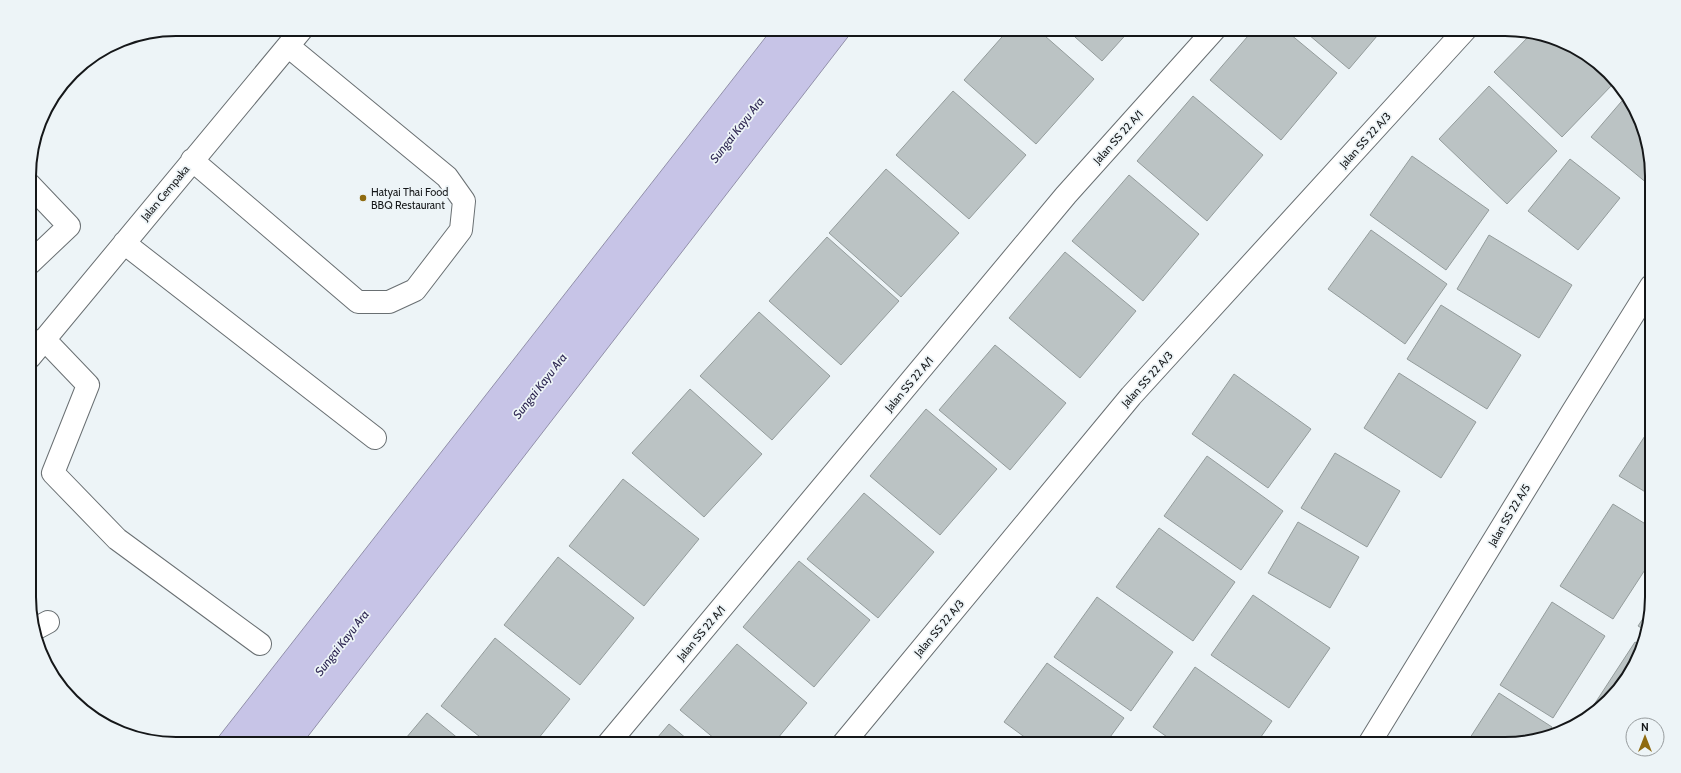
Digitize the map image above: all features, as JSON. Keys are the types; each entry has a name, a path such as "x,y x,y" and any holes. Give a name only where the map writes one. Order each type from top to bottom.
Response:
{"street":[{"name":"Jalan Cempaka","path":"36,350 296,36"},
{"name":"Jalan SS 22 A/1","path":"614,737 1066,195 1209,36"},
{"name":"Jalan SS 22 A/3","path":"850,737 1131,396 1460,36"},
{"path":"192,160 358,302 389,302 415,290 460,230 464,201 446,177 288,46"},
{"path":"36,191 69,226 36,257"},
{"path":"124,243 375,438"},
{"name":"Jalan SS 22 A/5","path":"1373,737 1645,296"},
{"path":"44,340 88,385 53,474 117,539 260,644"}],"water":[{"name":"Sungai Kayu Ara","path":"767,36 849,36 307,737 218,737"}],"building":[{"path":"1003,36 1045,36 1094,79 1036,144 964,80"},
{"path":"1074,36 1125,36 1102,61"},
{"path":"1248,36 1292,36 1337,73 1281,140 1210,80"},
{"path":"1310,36 1377,36 1349,69"},
{"path":"1527,38 1550,43 1567,50 1590,65 1611,86 1562,137 1494,72"},
{"path":"1489,86 1557,151 1507,204 1439,139"},
{"path":"953,91 1026,155 969,219 896,155"},
{"path":"1193,96 1263,155 1207,221 1137,161"},
{"path":"1622,100 1631,114 1638,131 1644,158 1645,182 1591,137"},
{"path":"1412,156 1489,210 1446,270 1370,215"},
{"path":"1570,159 1620,198 1578,250 1528,211"},
{"path":"886,169 959,233 901,297 829,233"},
{"path":"1129,175 1199,234 1143,301 1072,241"},
{"path":"1371,230 1447,284 1405,344 1328,289"},
{"path":"1489,235 1572,285 1539,338 1457,289"},
{"path":"827,237 899,301 841,365 769,301"},
{"path":"1065,252 1136,311 1080,378 1009,318"},
{"path":"1441,305 1521,355 1487,409 1407,359"},
{"path":"759,312 830,376 772,440 700,376"},
{"path":"995,345 1066,403 1010,470 939,410"},
{"path":"1399,373 1476,422 1441,478 1364,428"},
{"path":"1234,374 1311,429 1268,488 1192,434"},
{"path":"690,389 762,454 704,517 632,453"},
{"path":"926,409 997,469 940,535 870,476"},
{"path":"1645,436 1645,492 1619,476"},
{"path":"1335,453 1400,491 1367,547 1301,508"},
{"path":"1207,456 1283,511 1241,570 1164,516"},
{"path":"623,479 699,539 644,606 569,546"},
{"path":"864,493 934,552 878,618 807,559"},
{"path":"1613,504 1645,524 1645,570 1613,619 1560,586"},
{"path":"1298,522 1359,557 1330,608 1268,573"},
{"path":"1159,528 1235,582 1193,641 1116,587"},
{"path":"558,557 634,618 580,685 504,625"},
{"path":"799,561 870,620 814,687 743,627"},
{"path":"1253,595 1330,648 1289,708 1211,655"},
{"path":"1097,597 1173,652 1131,711 1054,657"},
{"path":"1552,602 1605,636 1553,718 1500,685"},
{"path":"1643,618 1641,628 1638,626"},
{"path":"495,638 570,699 540,737 480,737 441,706"},
{"path":"1635,642 1637,643 1631,659 1621,675 1604,696 1594,704"},
{"path":"737,644 807,703 779,737 713,737 680,710"},
{"path":"1047,663 1124,718 1110,737 1024,737 1004,722"},
{"path":"1195,667 1272,721 1261,737 1167,737 1153,727"},
{"path":"1499,693 1552,727 1550,730 1523,736 1471,737"},
{"path":"427,713 456,737 407,737"},
{"path":"669,724 685,737 658,737"}],"place":[{"name":"Hatyai Thai Food BBQ Restaurant","path":"363,198"}]}
